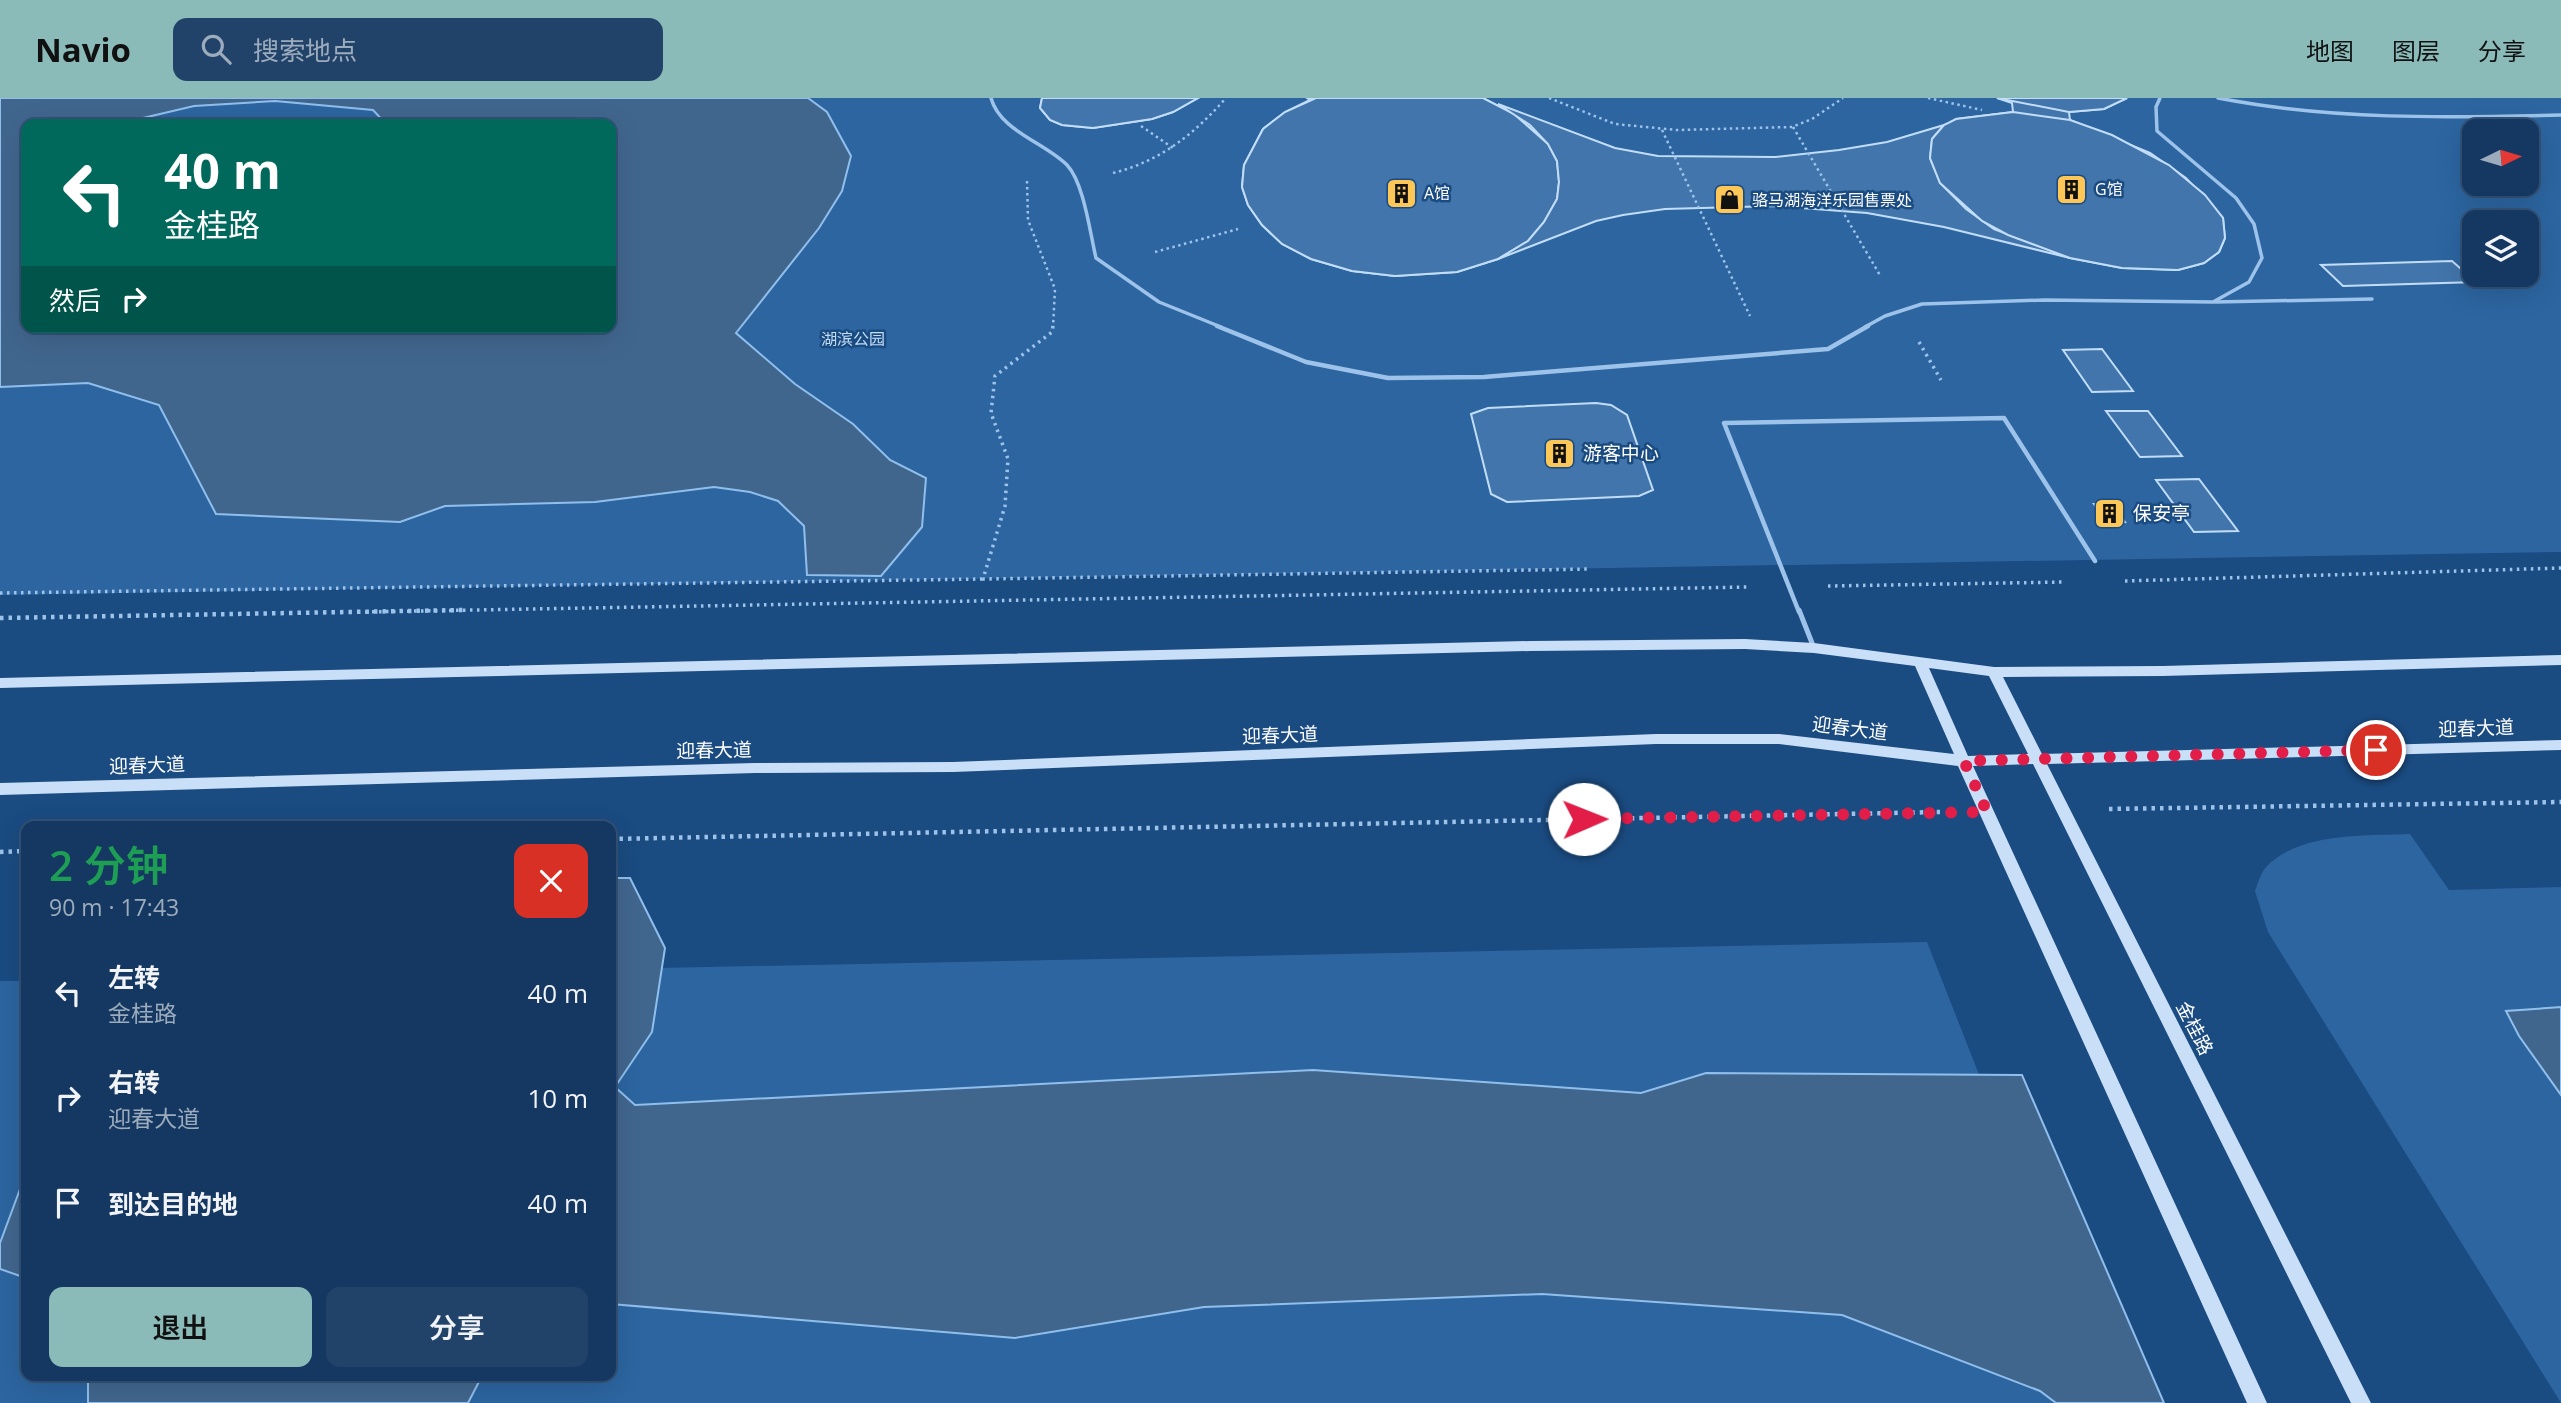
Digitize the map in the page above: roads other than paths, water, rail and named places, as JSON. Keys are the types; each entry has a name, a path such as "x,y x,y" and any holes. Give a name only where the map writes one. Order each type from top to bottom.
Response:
{"main road":[{"path":"0,683 1531,646 1745,644 1814,648 1994,672 2164,671 2561,660"},
{"path":"1921,664 2258,1403"},
{"name":"金桂路","path":"1994,672 2361,1403"},
{"name":"迎春大道","path":"0,789 755,768 953,767 1656,739 1779,739 1964,761 2561,745"}],"lane":[{"path":"992,98 995,113 1068,166 1081,194 1097,258 1159,302 1293,357 1388,379 1484,377 1828,349 1885,316 1922,304 1971,301 2213,302 2372,299"},
{"path":"2160,98 2156,107 2157,131 2236,198 2254,224 2262,258 2249,282 2213,302"},
{"path":"2218,98 2294,113 2353,116 2561,115"},
{"path":"1814,648 1724,423 2004,418 2095,561"}],"place":[{"name":"G馆","path":"2072,189"},
{"name":"A馆","path":"1401,193"},
{"name":"骆马湖海洋乐园售票处","path":"1729,200"},
{"name":"游客中心","path":"1560,453"},
{"name":"保安亭","path":"2110,513"}],"park label":[{"name":"湖滨公园","path":"853,339"}]}
